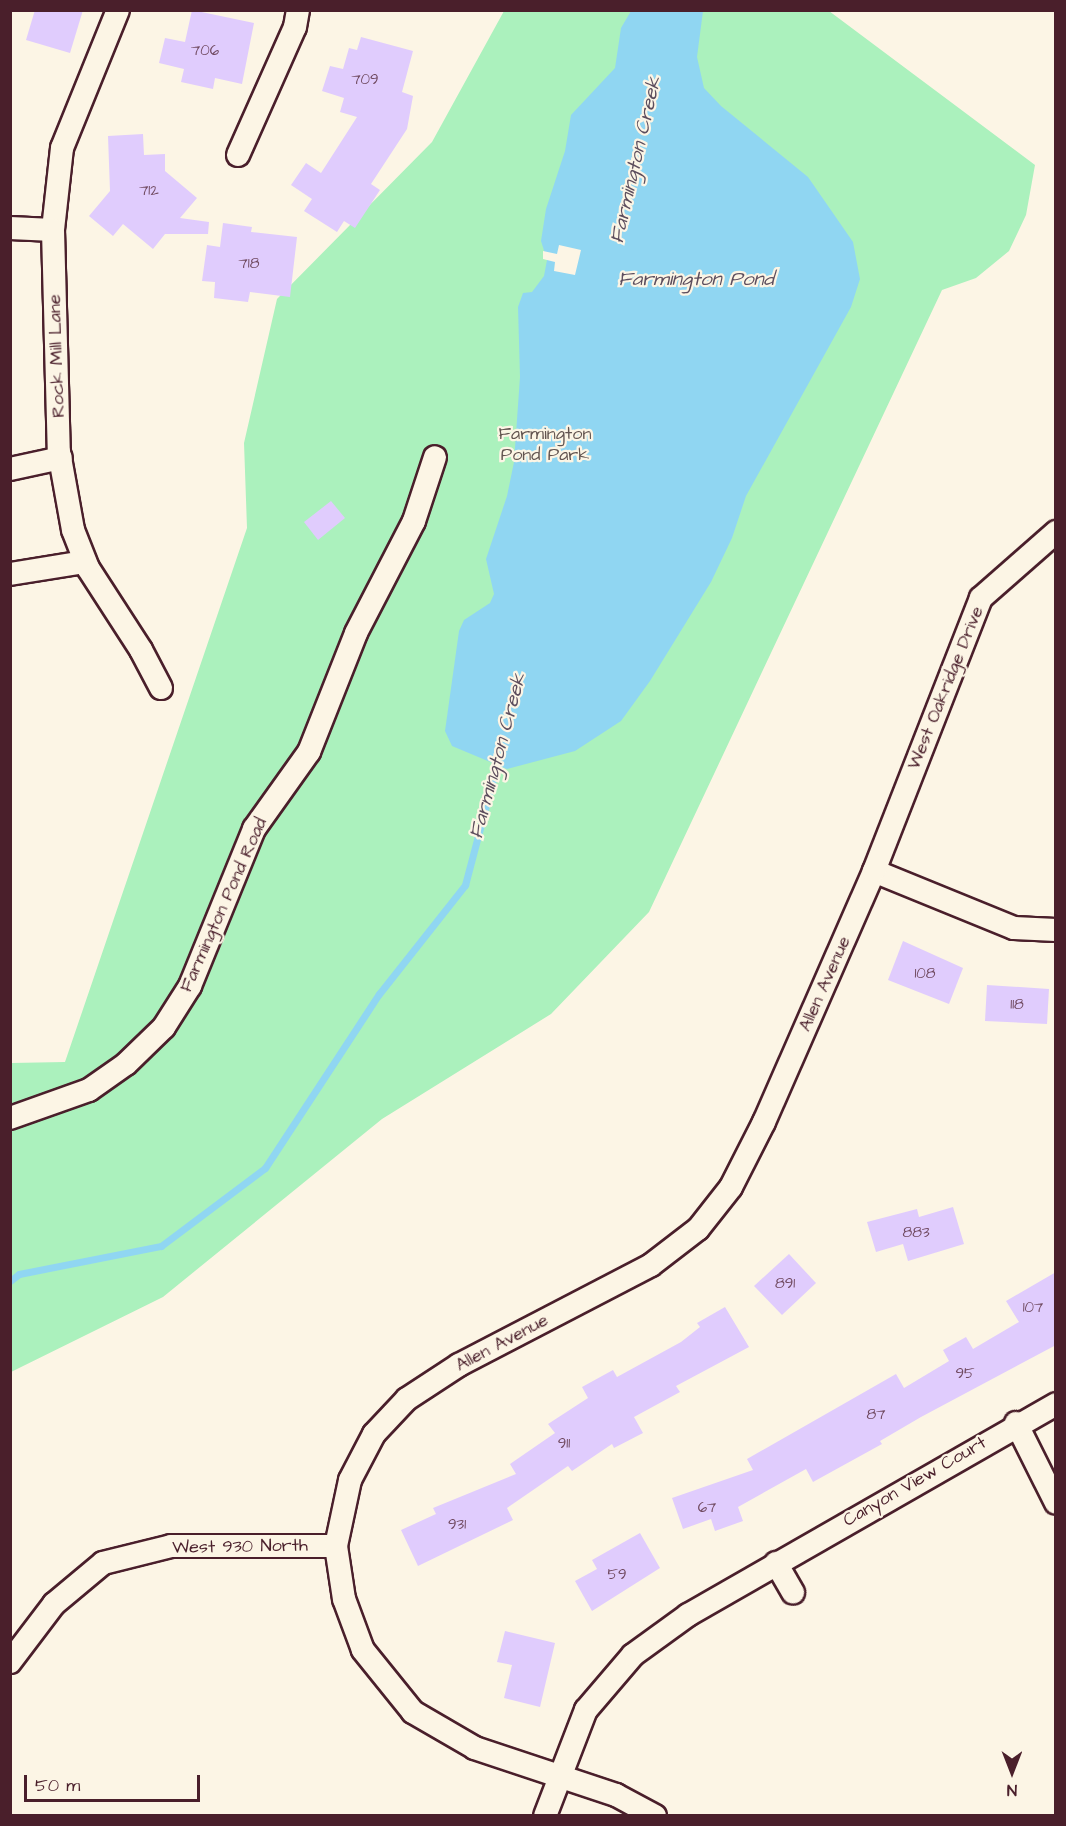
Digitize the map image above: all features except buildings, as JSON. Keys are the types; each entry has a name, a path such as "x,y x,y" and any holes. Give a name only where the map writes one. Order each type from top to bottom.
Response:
{"street":[{"name":"Rock Mill Lane","path":"118,10 62,148 53,230 61,458 73,530 85,562 141,650 161,688"},
{"path":"238,154 295,27 298,10"},
{"path":"10,228 53,230"},
{"name":"Farmington Pond Road","path":"10,1118 89,1090 126,1064 164,1027 190,986 254,829 309,752 356,633 414,521 435,457"},
{"path":"10,469 61,458"},
{"name":"West Oakridge Drive","path":"874,871 981,598 1056,532"},
{"path":"10,574 85,562"},
{"path":"874,871 1014,928 1056,930"},
{"name":"Allen Avenue","path":"655,1815 616,1795 561,1774 475,1748 413,1712 363,1650 344,1599 336,1546 350,1480 374,1434 407,1399 459,1365 651,1265 705,1221 731,1187 764,1122 874,871"},
{"name":"Canyon View Court","path":"545,1815 586,1710 633,1655 688,1615 1016,1423 1056,1404"},
{"path":"1016,1423 1056,1503"},
{"name":"West 930 North","path":"10,1662 54,1604 103,1563 171,1546 336,1546"},
{"path":"776,1563 793,1592"}],"green space":[{"name":"Farmington Pond Park","path":"504,11 829,11 1035,165 1026,215 1009,251 976,278 942,290 649,912 551,1014 382,1119 163,1297 11,1372 11,1063 65,1062 247,528 244,443 277,299 432,142"}],"water":[{"name":"Farmington Pond","path":"631,11 703,11 697,57 704,88 721,106 808,177 853,242 860,279 851,307 746,496 732,538 711,582 650,681 621,721 575,751 507,769 452,746 445,731 459,631 464,620 490,603 494,594 486,559 507,496 514,462 520,377 518,307 523,293 532,292 544,276 547,260 541,241 546,209 565,151 571,115 615,68 621,28"}],"pier":[{"path":"559,245 581,250 575,275 554,271 555,262 543,259 543,251 557,254"}],"waterway":[{"name":"Farmington Creek","path":"10,1281 19,1274 161,1246 265,1168 379,994 465,885 499,756"}]}
